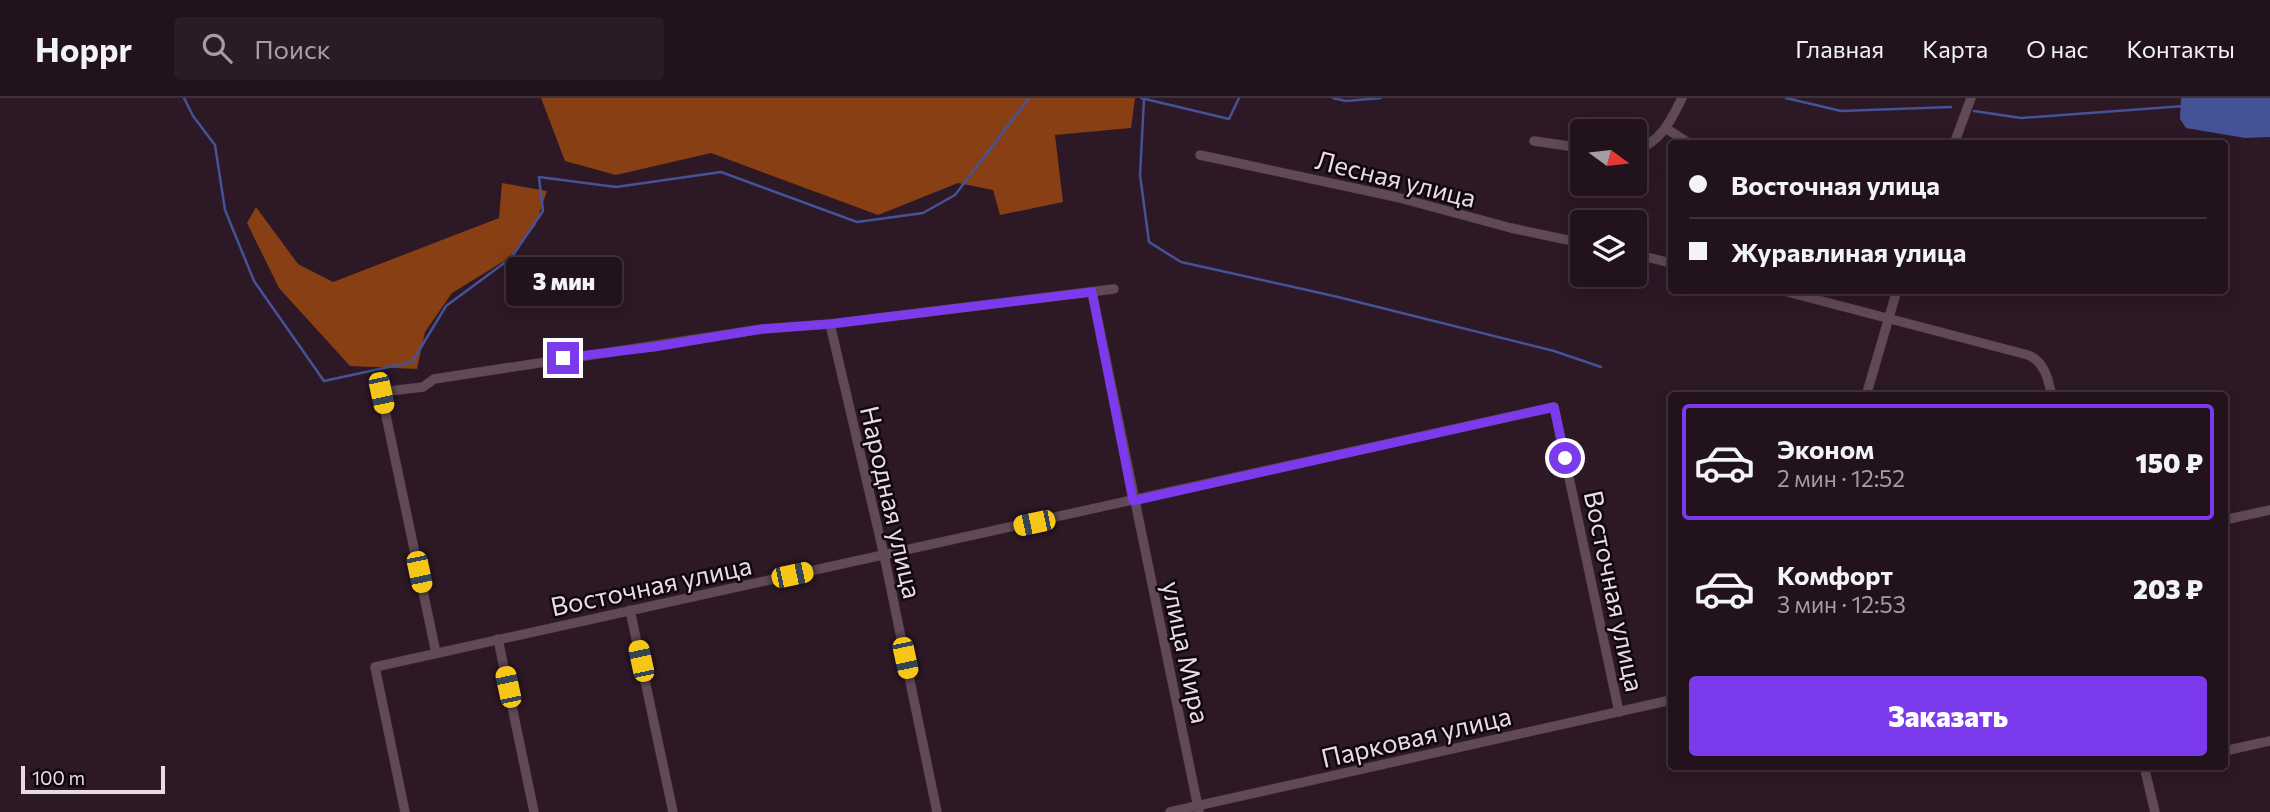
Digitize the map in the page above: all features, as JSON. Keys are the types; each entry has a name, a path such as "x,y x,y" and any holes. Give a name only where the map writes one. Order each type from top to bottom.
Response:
{"street":[{"path":"1647,147 1667,129 1682,98"},
{"path":"1955,140 1971,98"},
{"path":"1667,129 1684,140"},
{"path":"1534,141 1570,146"},
{"name":"Лесная улица","path":"1200,155 1396,197 1511,228 1570,240"},
{"path":"1647,257 1668,262"},
{"path":"436,653 381,393 423,387 434,379 526,363 654,347 762,329 830,324 1114,289"},
{"name":"улица Мира","path":"1092,292 1133,501 1199,809"},
{"path":"1795,294 2038,359 2050,392"},
{"path":"1867,392 1886,318 1895,294"},
{"name":"Народная улица","path":"830,324 884,555 937,812"},
{"name":"Восточная улица","path":"405,812 375,667 1554,407 1619,712"},
{"path":"2228,519 2270,510"},
{"path":"630,610 673,812"},
{"path":"498,639 534,812"},
{"name":"Парковая улица","path":"1170,812 1199,809 1668,701"},
{"path":"2228,750 2270,741"},
{"path":"2146,770 2155,812"}],"shaded area":[{"path":"541,98 1135,98 1131,128 1055,135 1063,202 1000,215 993,190 958,183 878,215 711,153 616,175 565,161"},
{"path":"502,183 547,191 535,226 509,258 452,293 425,332 417,369 350,366 279,288 247,223 256,207 298,264 333,282 499,218"}],"water":[{"path":"2181,98 2270,98 2270,137 2245,138 2186,128 2180,119"}],"waterway":[{"path":"184,98 193,116 215,145 225,210 254,281 324,381 412,362 446,306 511,258 543,211 539,177 616,187 721,172 857,222 923,213 955,195 1029,98"},
{"path":"1141,98 1229,119 1239,98"},
{"path":"1333,98 1346,101 1381,98"},
{"path":"1786,98 1841,111 1951,107"},
{"path":"1144,99 1140,175 1149,242 1181,262 1338,297 1554,351 1601,367"},
{"path":"1974,111 2021,118 2184,106"}],"route":[{"path":"563,358 699,341 762,329 1037,301 1092,292 1133,501 1554,407 1565,458"}]}
